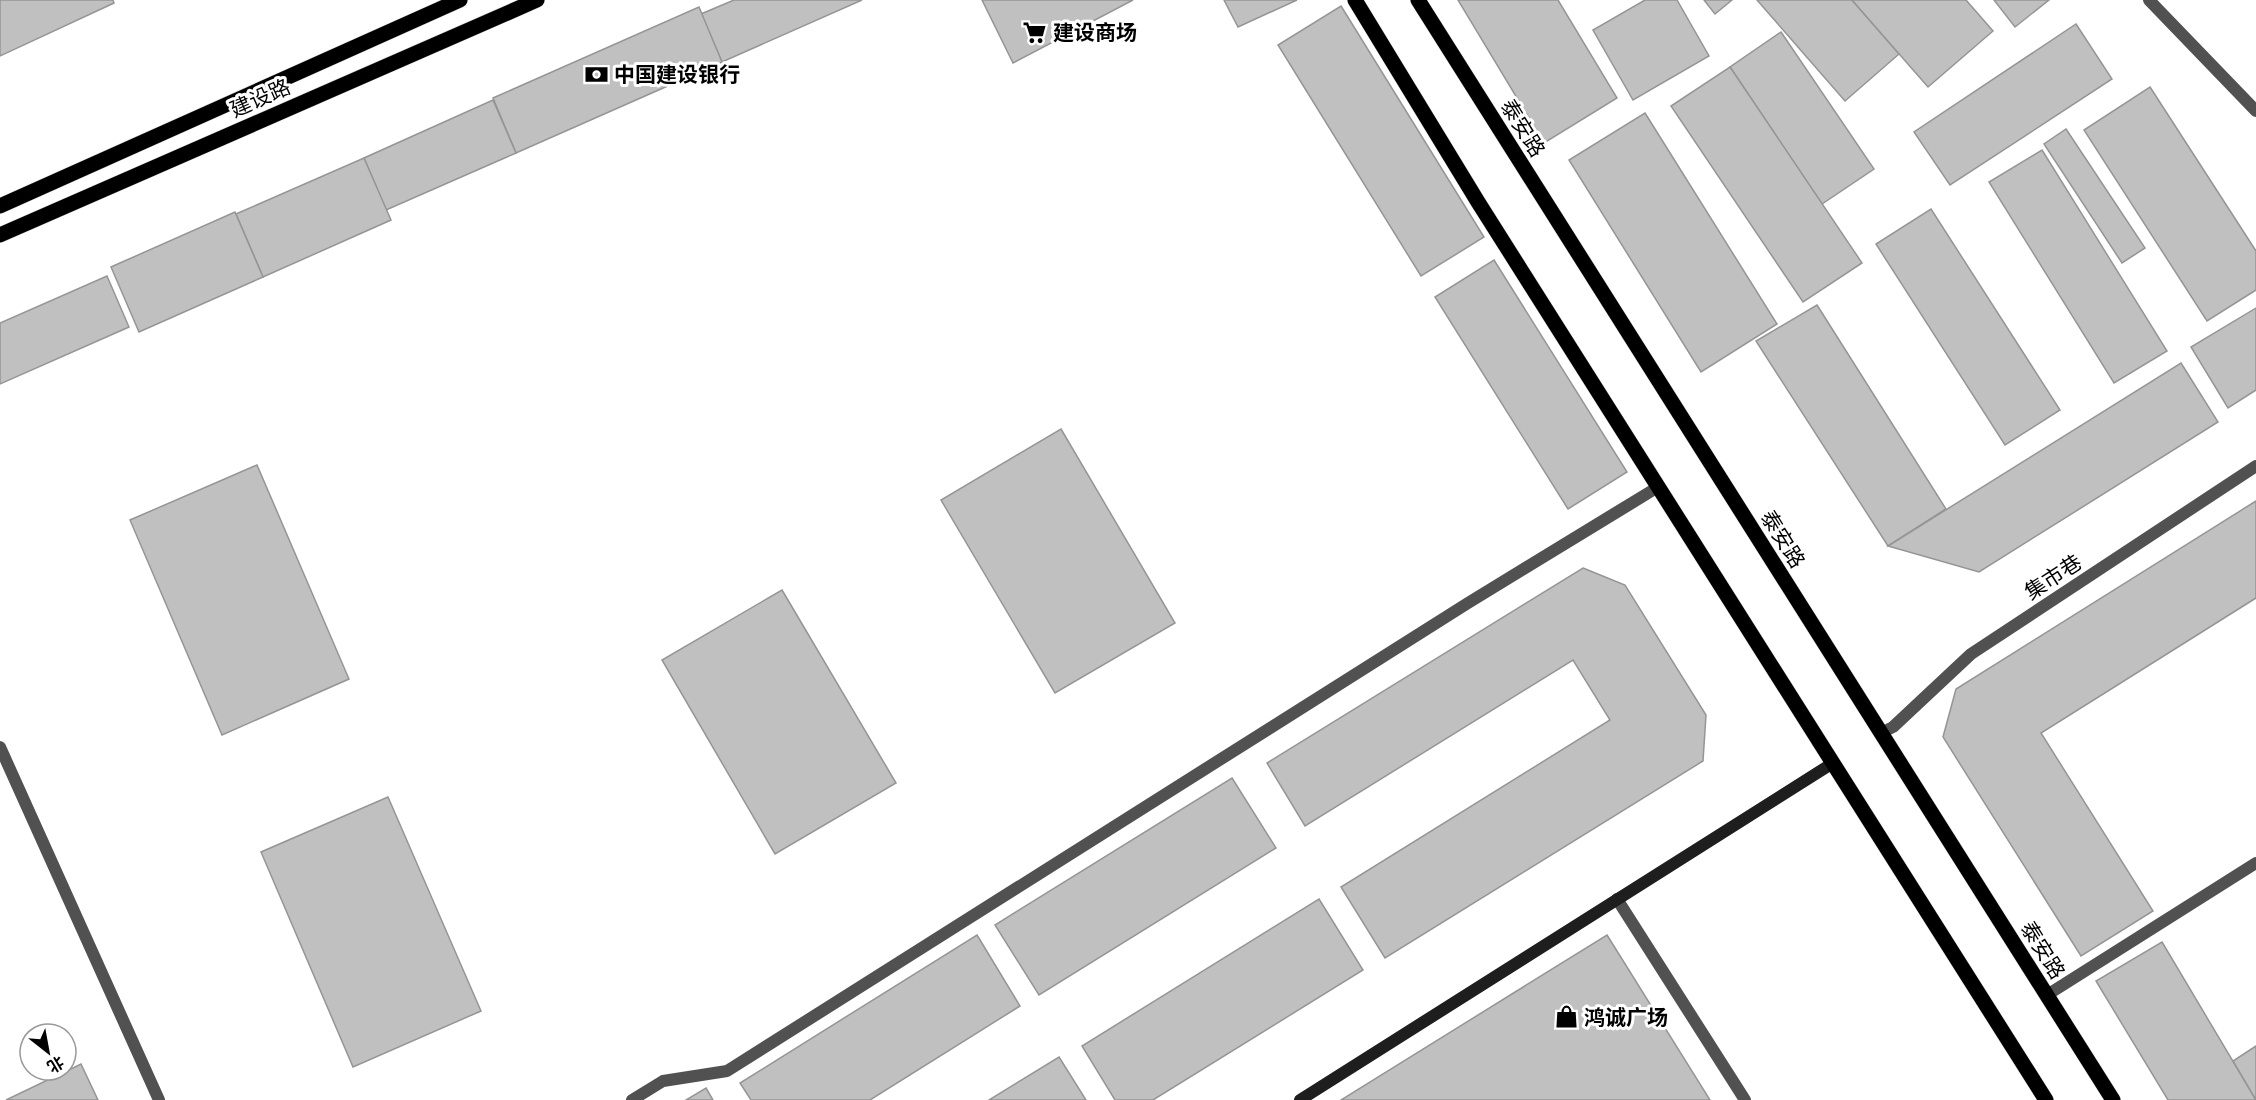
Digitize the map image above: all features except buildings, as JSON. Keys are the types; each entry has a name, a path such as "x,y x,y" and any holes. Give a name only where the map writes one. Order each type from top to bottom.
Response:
{"main road":[{"name":"建设路","path":"0,206 460,0"},
{"name":"建设路","path":"0,235 537,0"},
{"path":"1355,0 1478,202 2046,1100"},
{"name":"泰安路","path":"1418,0 2113,1100"}],"street":[{"path":"2148,0 2256,111"},
{"name":"集市巷","path":"1881,733 1893,727 1971,654 2256,466"},
{"path":"632,1100 663,1081 727,1071 1468,603 1658,487"},
{"path":"0,747 159,1100"},
{"path":"1300,1100 1833,763"},
{"path":"2047,996 2256,863"},
{"path":"1617,899 1746,1100"}],"place":[{"name":"建设商场","path":"1035,32"},
{"name":"中国建设银行","path":"596,74"},
{"name":"鸿诚广场","path":"1566,1017"}]}
